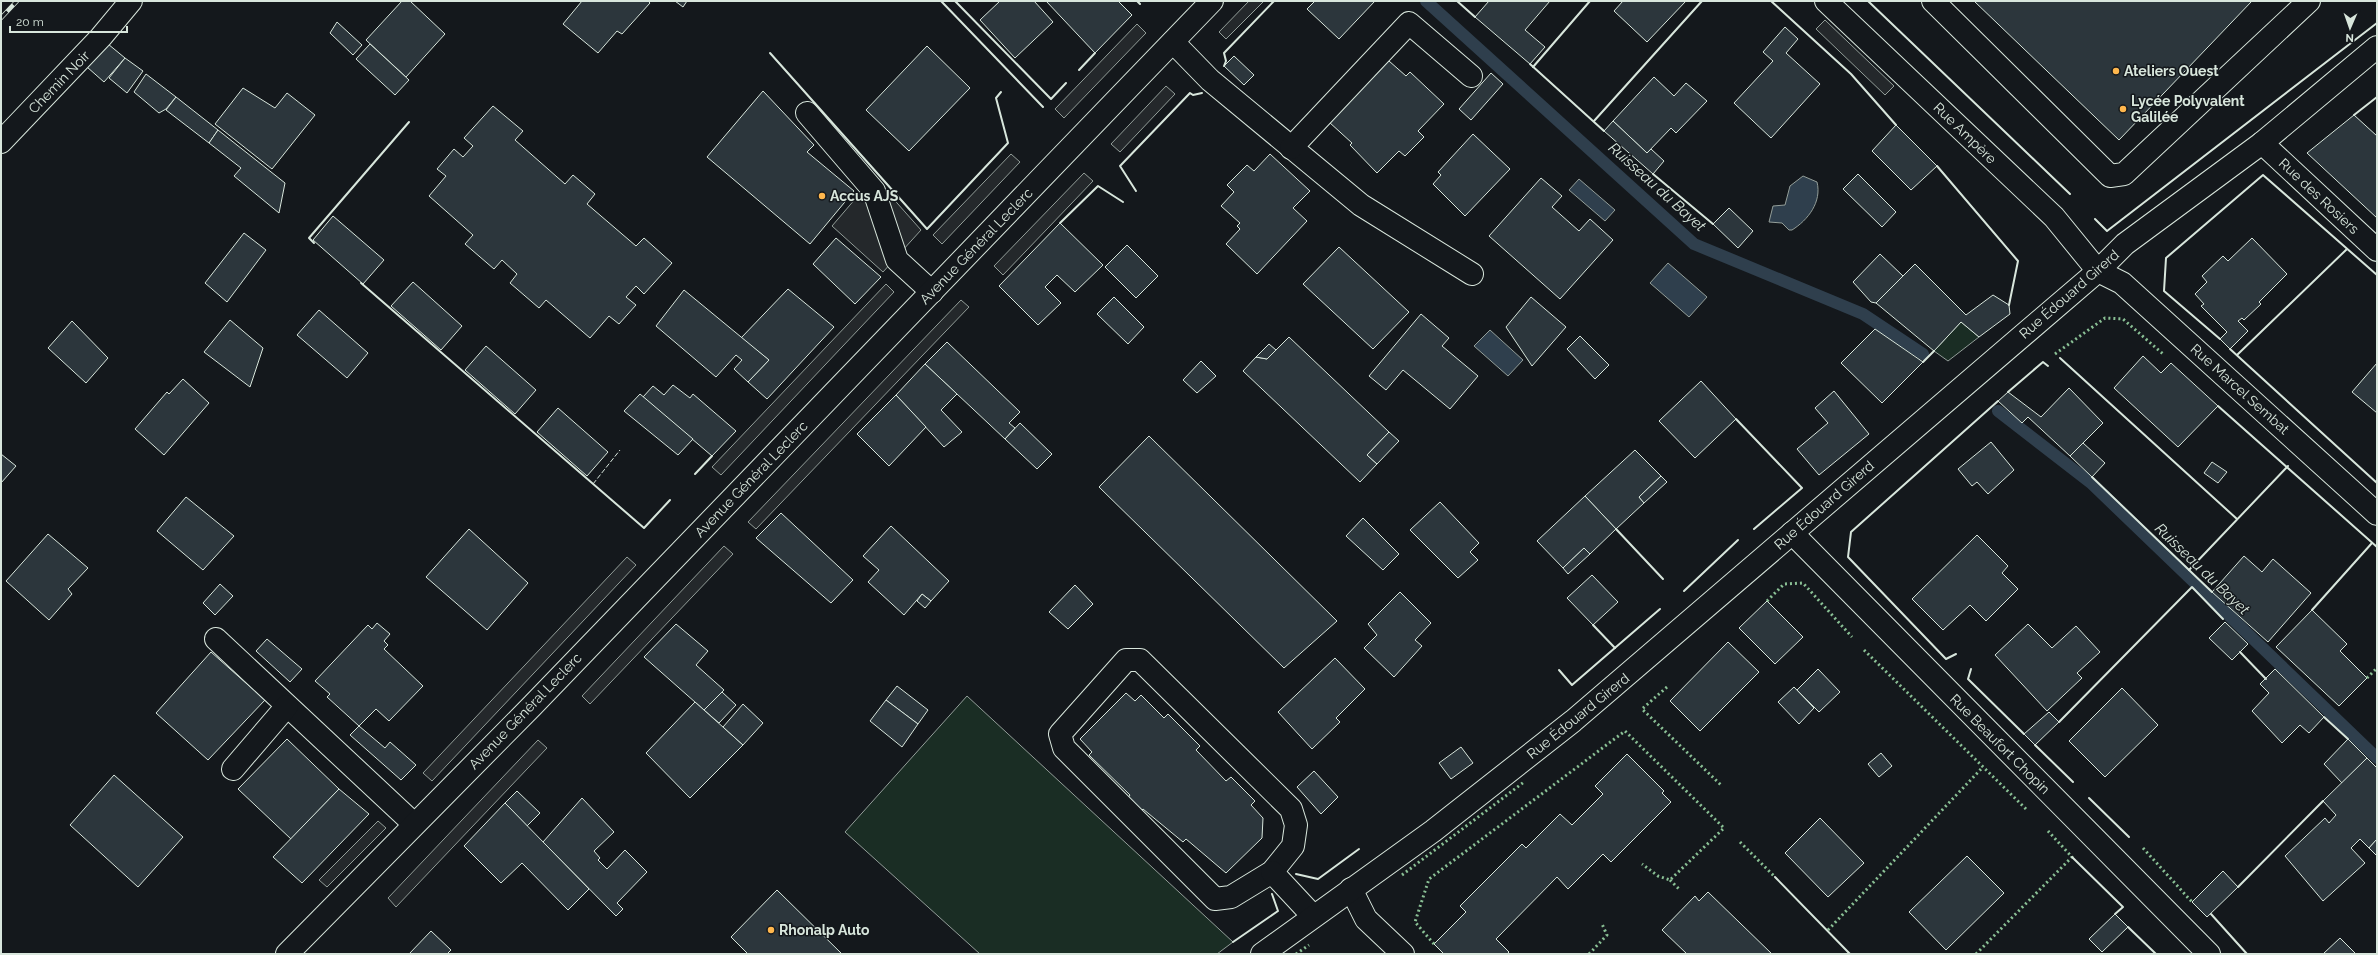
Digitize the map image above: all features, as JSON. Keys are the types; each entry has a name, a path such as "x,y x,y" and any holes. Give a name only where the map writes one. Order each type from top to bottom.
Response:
{"street":[{"name":"Chemin Noir","path":"1,142 101,37 130,1"},
{"name":"Avenue Général Leclerc","path":"287,954 532,706 1212,1"},
{"name":"Rue Ampère","path":"1826,1 2054,217 2098,271"},
{"path":"1933,1 2110,176 2124,174 2309,1"},
{"path":"1291,148 1409,23 1471,76"},
{"path":"1173,42 1210,80 1361,205 1472,274"},
{"name":"Rue Édouard Girerd","path":"1262,954 1350,889 1433,831 1573,721 2098,271 2125,244 2262,143 2377,46"},
{"path":"807,113 874,191 897,260 932,292"},
{"name":"Rue des Rosiers","path":"2262,143 2377,250"},
{"name":"Rue Marcel Sembat","path":"2098,271 2122,283 2377,514"},
{"name":"Rue Beaufort Chopin","path":"1792,533 2209,954"},
{"path":"216,639 414,824"},
{"path":"1126,660 1140,660 1291,809 1296,825 1293,846 1272,872 1231,897 1215,899 1064,748 1060,734 1126,660"},
{"path":"233,769 287,706"},
{"path":"1272,872 1314,916"},
{"path":"1350,889 1366,919 1403,954"}],"green space":[{"path":"1961,322 1979,337 1948,361 1934,351"},
{"path":"967,696 1233,942 1217,954 980,954 845,832"}],"shaded area":[{"path":"1249,1 1264,1 1226,39 1219,32"},
{"path":"1825,20 1894,86 1885,95 1816,29"},
{"path":"1137,24 1146,33 1064,118 1055,109"},
{"path":"1166,86 1175,94 1120,152 1111,144"},
{"path":"1011,154 1020,162 942,244 933,235"},
{"path":"1084,173 1093,181 1003,275 994,266"},
{"path":"874,177 921,230 883,272 832,226"},
{"path":"886,284 894,292 721,475 712,467"},
{"path":"961,300 969,307 756,529 748,522"},
{"path":"724,546 733,554 590,704 582,696"},
{"path":"627,557 636,565 432,781 423,773"},
{"path":"538,740 547,748 396,907 388,898"},
{"path":"378,821 386,828 327,887 319,880"}],"water":[{"path":"1803,176 1817,182 1818,189 1816,203 1808,216 1792,230 1789,230 1782,223 1769,222 1773,206 1785,205 1790,186"},
{"path":"1579,179 1615,210 1605,221 1569,190"},
{"path":"1668,263 1707,297 1689,317 1650,283"},
{"path":"1490,330 1523,360 1508,376 1474,346"}],"building":[{"path":"402,1 410,1 445,34 406,77 366,40"},
{"path":"582,1 648,1 650,3 622,34 617,31 598,53 563,24"},
{"path":"675,1 687,1 683,7"},
{"path":"1000,1 1034,1 1053,22 1015,58 980,20"},
{"path":"1046,1 1118,1 1132,15 1095,53"},
{"path":"1315,1 1375,1 1339,39 1307,9"},
{"path":"1489,1 1550,1 1525,30 1545,47 1530,64 1475,17"},
{"path":"1623,1 1686,1 1647,42 1614,11"},
{"name":"Ateliers Ouest","path":"1974,1 2252,1 2119,140"},
{"path":"337,22 362,45 353,55 330,33"},
{"path":"1785,27 1798,39 1786,53 1820,84 1771,138 1734,103 1773,61 1763,52"},
{"path":"108,44 125,58 104,82 87,67"},
{"path":"370,44 409,80 395,95 356,59"},
{"path":"927,46 970,88 909,151 866,110"},
{"path":"1234,56 1254,75 1244,85 1224,66"},
{"path":"125,58 143,71 127,93 109,78"},
{"path":"1389,61 1406,76 1410,72 1444,104 1418,131 1424,137 1405,156 1399,151 1377,173 1350,145 1352,143 1329,122"},
{"path":"1491,73 1503,84 1471,120 1459,109"},
{"path":"146,74 176,97 166,109 159,113 134,92"},
{"path":"1654,77 1674,96 1686,83 1707,101 1676,133 1671,128 1647,153 1613,121"},
{"path":"243,88 275,108 287,93 315,115 272,169 215,124"},
{"path":"763,91 814,145 807,152 854,191 810,244 707,157"},
{"path":"176,97 218,130 209,143 166,110"},
{"path":"493,106 523,131 515,140 565,184 573,175 595,194 587,204 636,246 644,238 672,263 644,294 636,286 626,297 636,305 619,324 609,316 590,338 546,300 539,308 510,283 517,274 502,260 494,269 465,244 473,235 429,196 446,176 437,169 454,149 463,157 473,146 464,138"},
{"path":"2354,115 2377,136 2377,218 2307,153"},
{"path":"1613,121 1647,153 1651,149 1664,161 1653,174 1604,131"},
{"path":"1896,125 1937,166 1911,190 1872,151"},
{"path":"218,130 285,183 279,213 234,176 241,168 209,143"},
{"path":"1473,134 1510,169 1465,216 1433,184 1441,175 1438,172"},
{"path":"1270,154 1310,191 1293,208 1307,221 1257,274 1226,244 1240,229 1237,226 1240,223 1221,206 1234,192 1227,185 1247,165 1254,171"},
{"path":"1858,174 1896,212 1882,227 1843,189"},
{"path":"1541,178 1562,196 1552,207 1579,231 1590,219 1613,240 1560,299 1489,236"},
{"path":"1729,208 1753,231 1738,248 1713,224"},
{"path":"333,216 384,260 363,284 313,240"},
{"path":"1060,223 1103,265 1075,292 1057,275 1045,287 1061,303 1038,325 999,286"},
{"path":"244,233 266,250 227,302 205,283"},
{"path":"836,238 881,277 855,304 813,264"},
{"path":"2252,238 2287,274 2259,302 2261,304 2244,320 2242,318 2238,321 2248,331 2230,349 2220,339 2227,332 2201,306 2204,304 2195,294 2207,282 2202,276 2223,256 2228,261"},
{"path":"1127,245 1158,276 1136,298 1105,267"},
{"path":"1339,247 1409,312 1373,349 1303,284"},
{"path":"1880,254 1903,276 1876,303 1871,302 1853,282"},
{"path":"1915,264 1966,315 1993,295 2009,305 2010,314 1979,337 1961,322 1934,351 1876,303"},
{"path":"413,282 462,326 441,350 391,306"},
{"path":"788,289 834,327 767,399 748,382 769,360 741,338"},
{"path":"684,290 769,360 748,382 734,369 742,360 736,355 716,377 656,326"},
{"path":"1114,297 1144,327 1128,344 1097,314"},
{"path":"1531,297 1566,327 1532,366 1506,327"},
{"path":"319,310 368,353 347,378 297,335"},
{"path":"1421,314 1449,338 1442,346 1478,376 1450,409 1403,370 1386,390 1369,376"},
{"path":"230,320 263,348 250,387 204,352"},
{"path":"72,321 108,358 86,383 48,348"},
{"path":"1875,329 1923,362 1882,403 1841,363"},
{"path":"1580,336 1609,365 1595,379 1567,349"},
{"path":"1289,337 1389,432 1367,455 1377,464 1360,482 1243,371 1256,357 1267,359"},
{"path":"947,342 1020,412 1009,423 1015,428 1005,439 925,364"},
{"path":"1269,344 1276,350 1267,359 1256,357"},
{"path":"486,346 536,390 515,414 465,370"},
{"path":"2143,356 2161,373 2171,363 2218,406 2178,447 2114,388"},
{"path":"1201,361 1216,376 1197,393 1183,380"},
{"path":"2377,363 2377,413 2352,392"},
{"path":"925,364 957,394 941,410 962,432 944,447 896,395"},
{"path":"183,379 209,403 164,455 135,429 167,392 169,394"},
{"path":"1701,381 1736,419 1695,458 1659,421"},
{"path":"673,385 690,398 693,394 736,431 712,456 643,397 653,386 664,395"},
{"path":"2069,388 2103,423 2070,456 2028,417 2022,423 1998,401 2008,392 2041,417"},
{"path":"1834,391 1869,434 1819,475 1797,449 1828,423 1815,408"},
{"path":"640,394 693,439 678,455 624,411"},
{"path":"896,395 926,427 889,466 857,434"},
{"path":"558,408 608,452 587,476 537,432"},
{"path":"1020,423 1052,454 1037,469 1005,439"},
{"path":"1389,432 1399,441 1377,464 1367,455"},
{"path":"1149,436 1337,621 1284,668 1099,487"},
{"path":"1991,442 2014,470 1988,494 1977,482 1972,486 1958,469"},
{"path":"2083,443 2105,463 2092,477 2070,456"},
{"path":"1635,450 1661,476 1639,497 1644,503 1616,529 1585,496"},
{"path":"1,454 16,466 1,483"},
{"path":"2212,462 2227,472 2218,483 2204,473"},
{"path":"1661,476 1667,482 1644,503 1639,497"},
{"path":"1585,496 1616,529 1590,554 1584,548 1563,568 1537,541"},
{"path":"186,497 234,536 203,570 157,531"},
{"path":"1440,502 1479,543 1470,552 1478,560 1458,578 1410,530"},
{"path":"781,513 853,580 831,603 756,538"},
{"path":"1363,518 1399,554 1383,570 1346,536"},
{"path":"891,526 949,581 931,601 922,594 904,615 868,582 879,570 863,556"},
{"path":"469,529 528,583 487,630 426,577"},
{"path":"48,534 88,568 68,589 72,594 49,620 6,581"},
{"path":"1977,535 2008,566 2002,573 2018,589 1986,621 1970,605 1943,630 1912,599"},
{"path":"1584,548 1590,554 1568,574 1563,568"},
{"path":"2244,556 2262,572 2273,559 2311,593 2268,642 2212,592"},
{"path":"1592,575 1618,602 1593,625 1567,598"},
{"path":"220,584 233,596 215,615 203,603"},
{"path":"1075,585 1093,604 1068,629 1049,612"},
{"path":"1400,592 1431,623 1415,640 1422,646 1394,677 1364,648 1377,635 1368,624"},
{"path":"922,594 931,601 925,608 917,601"},
{"path":"1767,601 1803,637 1775,664 1739,628"},
{"path":"2312,610 2347,644 2340,651 2367,678 2339,706 2276,647"},
{"path":"2225,622 2248,644 2232,660 2209,638"},
{"path":"377,623 390,634 384,641 388,645 384,649 423,686 389,721 376,709 359,726 327,697 330,694 315,681 368,625 372,629"},
{"path":"676,624 708,651 696,665 724,690 704,710 644,657"},
{"path":"2028,624 2052,648 2076,626 2100,652 2077,673 2082,678 2047,711 1995,655"},
{"path":"267,639 302,669 290,682 256,651"},
{"path":"1728,642 1759,672 1700,731 1670,701"},
{"path":"211,652 265,700 208,760 156,713"},
{"path":"1335,658 1365,689 1336,718 1340,722 1312,749 1278,712"},
{"path":"1818,669 1840,692 1819,712 1797,690"},
{"path":"2275,669 2324,717 2309,733 2300,725 2282,743 2252,711 2269,693 2260,684"},
{"path":"897,686 928,710 918,724 886,700"},
{"path":"1794,687 1814,708 1799,724 1778,702"},
{"path":"2122,688 2158,725 2105,777 2069,741"},
{"path":"722,692 736,705 719,723 704,710"},
{"path":"1126,693 1135,701 1141,695 1164,718 1168,714 1200,746 1196,750 1226,781 1231,777 1255,801 1251,805 1263,818 1262,838 1226,873 1186,839 1183,842 1143,809 1140,812 1127,799 1130,795 1089,755 1092,752 1080,739"},
{"path":"886,700 918,724 902,747 870,721"},
{"path":"695,702 743,745 690,798 646,753"},
{"path":"743,704 763,723 743,745 723,727"},
{"path":"2049,712 2059,722 2035,745 2024,734"},
{"path":"359,726 385,748 390,742 416,765 401,780 350,735"},
{"path":"287,739 339,789 291,839 238,789"},
{"path":"2348,739 2367,758 2342,783 2324,764"},
{"path":"1461,747 1473,763 1451,779 1439,763"},
{"path":"1881,753 1892,766 1879,777 1868,764"},
{"path":"1627,754 1664,791 1662,793 1671,802 1611,862 1603,854 1568,889 1557,877 1496,939 1509,952 1507,954 1444,954 1434,944 1466,912 1460,906 1522,844 1526,848 1560,814 1572,825 1603,794 1595,786"},
{"path":"2367,758 2377,768 2377,839 2369,848 2360,839 2351,848 2365,863 2323,901 2285,856 2325,818 2329,823 2336,815 2323,801"},
{"path":"1314,771 1338,797 1321,814 1297,787"},
{"path":"114,775 183,837 138,887 70,825"},
{"path":"339,789 369,814 302,883 273,857"},
{"path":"517,791 540,813 527,826 505,803"},
{"path":"582,798 614,832 594,851 600,858 598,860 607,869 625,850 647,872 617,903 623,909 616,916 543,842"},
{"path":"505,803 589,889 568,910 522,863 501,883 464,846"},
{"path":"1820,818 1864,863 1828,897 1785,853"},
{"path":"2377,839 2377,856 2369,848"},
{"path":"1967,856 2004,893 1946,950 1909,912"},
{"path":"2223,871 2238,887 2207,917 2192,902"},
{"path":"777,890 842,954 748,954 731,937"},
{"path":"1708,892 1772,954 1687,954 1662,930 1695,896 1699,901"},
{"path":"2115,914 2128,927 2102,952 2089,939"},
{"path":"431,931 451,950 447,954 409,954"},
{"path":"2340,938 2356,954 2323,954"}],"waterway":[{"name":"Ruisseau du Bayet","path":"1426,1 1694,244 1863,314 1923,354"},
{"name":"Ruisseau du Bayet","path":"1998,411 2091,483 2377,758"}],"railway":[{"path":"1,18 17,1"}],"hedge":[{"path":"2055,354 2105,318 2123,319 2163,354"},
{"path":"1767,601 1784,584 1803,583 1852,637"},
{"path":"1864,650 2028,811"},
{"path":"2367,678 2377,668"},
{"path":"1667,687 1642,709 1722,786"},
{"path":"1434,944 1415,922 1429,879 1625,731 1724,828 1670,880 1658,876 1642,864"},
{"path":"1828,930 1983,767"},
{"path":"1402,875 1524,782"},
{"path":"1976,954 2072,857 2048,831"},
{"path":"1740,842 1775,877"},
{"path":"2143,848 2192,902"},
{"path":"1670,880 1679,889"},
{"path":"1589,954 1607,935 1602,924"},
{"path":"1296,954 1309,945"}],"fence":[{"path":"593,484 620,450"}],"wall":[{"path":"941,1 1043,107"},
{"path":"955,1 1051,99 1066,83"},
{"path":"1137,1 1140,4"},
{"path":"1224,66 1226,61 1224,53 1274,1"},
{"path":"1457,1 1475,17"},
{"path":"1533,67 1590,1"},
{"path":"1594,121 1702,1"},
{"path":"1771,1 1851,74 1896,125"},
{"path":"1868,1 2070,194"},
{"path":"2095,219 2107,231 2377,23"},
{"path":"770,53 927,229 1008,143 996,98 1001,92"},
{"path":"1079,70 1095,53"},
{"path":"1530,64 1604,131"},
{"path":"1136,191 1120,166 1190,93 1193,95 1202,93"},
{"path":"2354,115 2377,97"},
{"path":"314,243 309,238 409,122"},
{"path":"1937,166 2018,261 2009,305"},
{"path":"1653,174 1713,224"},
{"path":"2220,339 2164,291 2166,258 2263,175 2377,275"},
{"path":"1060,223 1098,186 1123,202"},
{"path":"2237,355 2347,249"},
{"path":"361,283 644,528 670,500"},
{"path":"2230,349 2377,483"},
{"path":"1923,362 1934,351"},
{"path":"2060,358 2237,519"},
{"path":"2008,392 2043,362 2048,366"},
{"path":"1956,654 1946,659 1848,557 1851,532 1998,401"},
{"path":"2218,406 2377,547"},
{"path":"1736,419 1802,488 1754,529"},
{"path":"695,474 712,456"},
{"path":"2189,570 2288,466"},
{"path":"2092,477 2212,592"},
{"path":"1616,529 1663,579"},
{"path":"1684,591 1738,540"},
{"path":"2312,610 2372,543"},
{"path":"2059,722 2192,587 2223,619"},
{"path":"1559,670 1572,685 1660,609"},
{"path":"1593,625 1615,648"},
{"path":"2240,652 2266,679"},
{"path":"1971,669 1968,679 2024,734"},
{"path":"2324,717 2348,739"},
{"path":"2035,745 2073,782"},
{"path":"2089,798 2129,837"},
{"path":"2238,887 2323,801"},
{"path":"1296,874 1318,879 1359,849"},
{"path":"2072,857 2123,907 2115,914"},
{"path":"1775,877 1850,954"},
{"path":"1233,942 1278,911 1272,894"},
{"path":"2211,914 2247,954"},
{"path":"2128,927 2156,954"}],"place":[{"name":"Ateliers Ouest","path":"2116,71"},
{"name":"Lycée Polyvalent Galilée","path":"2123,109"},
{"name":"Accus AJS","path":"822,196"},
{"name":"Rhonalp Auto","path":"771,930"}]}
